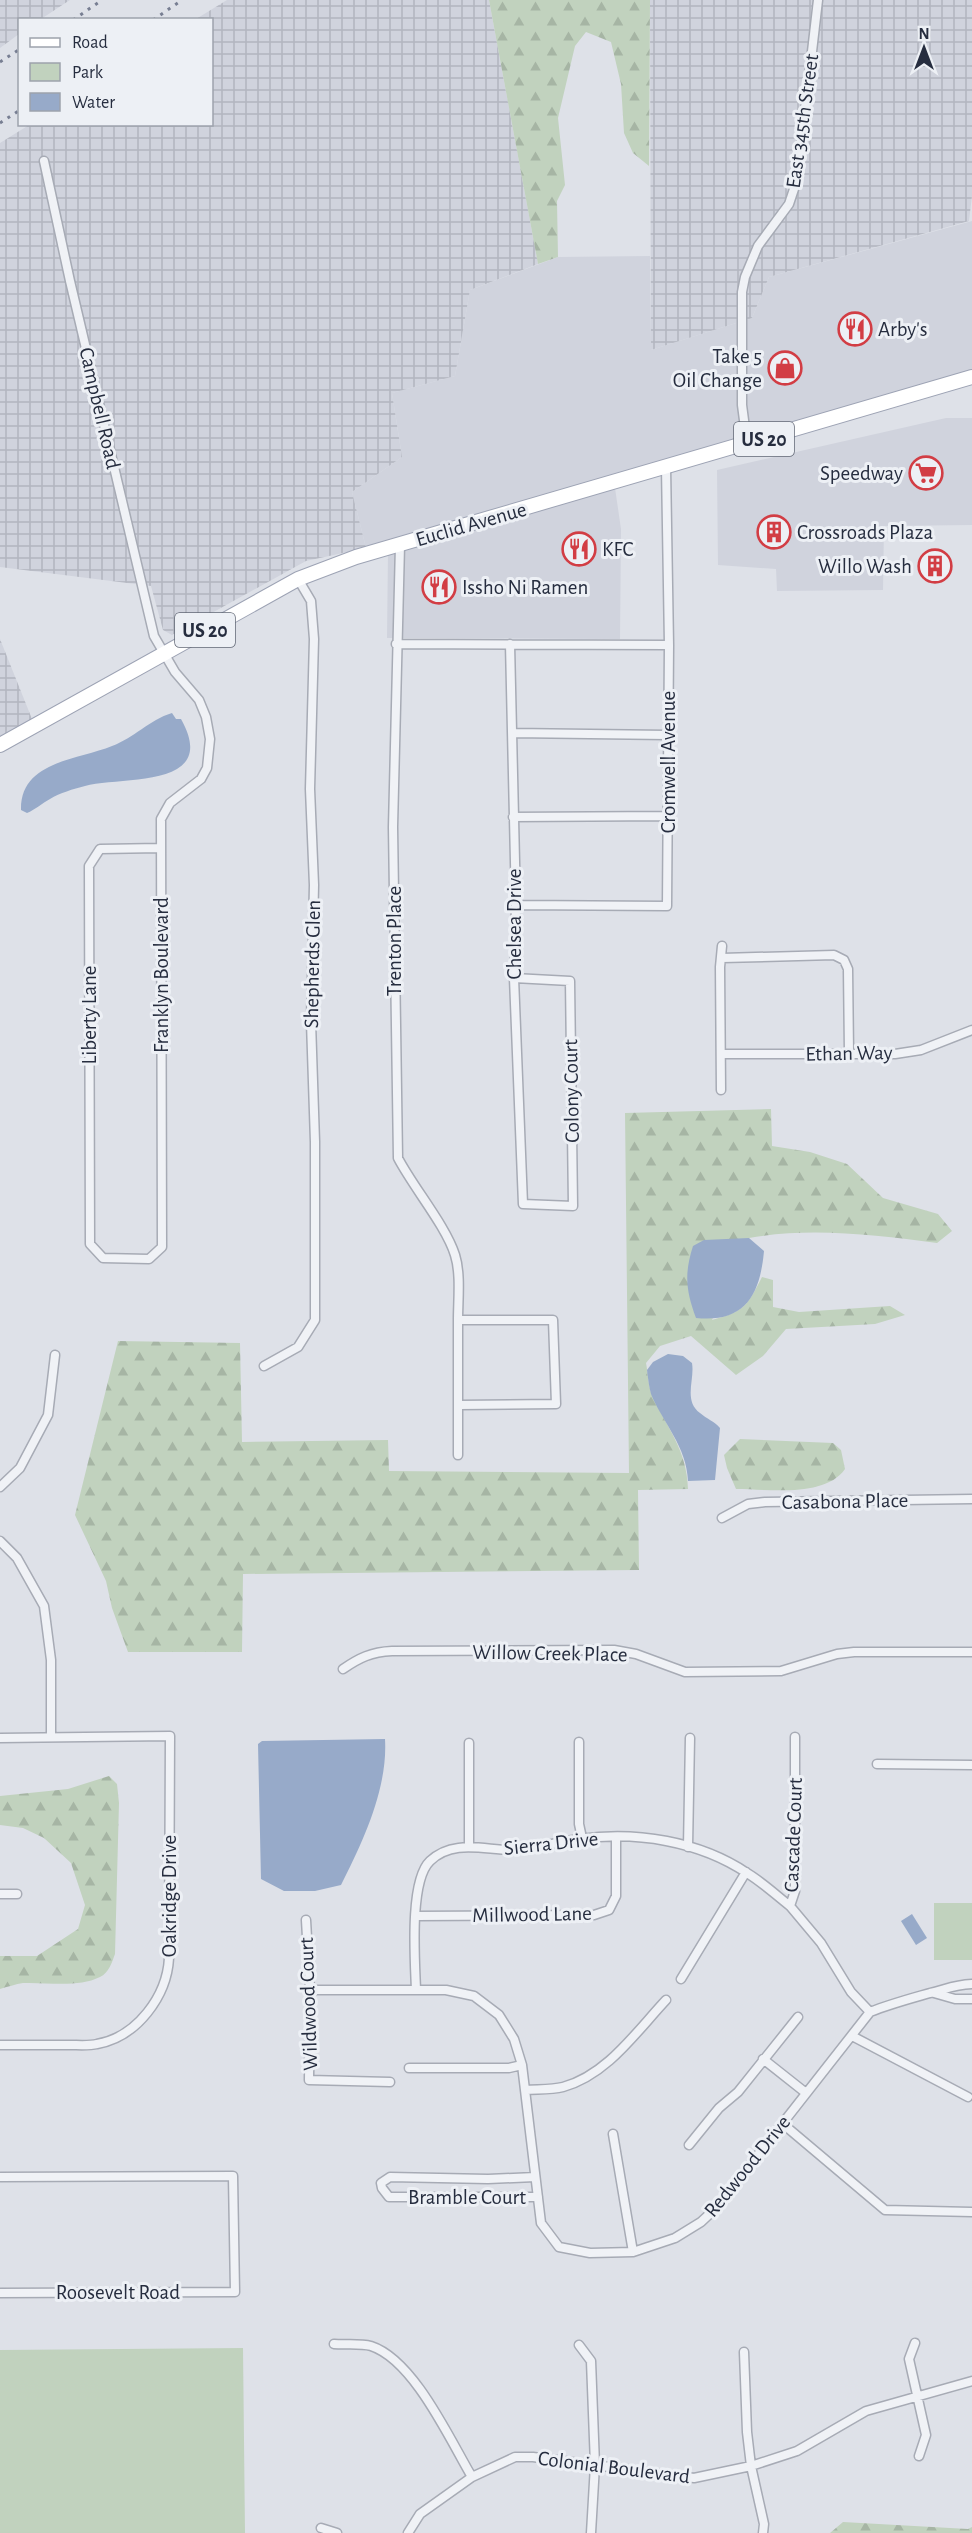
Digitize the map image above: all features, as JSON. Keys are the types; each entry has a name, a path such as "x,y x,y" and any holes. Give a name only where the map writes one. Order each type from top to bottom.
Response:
{"main road":[{"name":"Euclid Avenue","path":"0,745 298,579 356,557 972,377"}],"street":[{"name":"East 345th Street","path":"747,443 742,405 742,292 748,264 758,246 789,204 797,180 818,0"},
{"name":"Campbell Road","path":"44,161 154,636 163,653"},
{"name":"Cromwell Avenue","path":"516,905 668,906 669,645 666,467"},
{"name":"Trenton Place","path":"400,545 393,839 398,1158 456,1257 458,1455"},
{"name":"Shepherds Glen","path":"264,1366 298,1347 315,1320 315,1142 311,1022 314,896 310,798 314,639 310,601 298,579"},
{"path":"396,644 669,645"},
{"name":"Chelsea Drive","path":"510,644 516,905 514,978 523,1204"},
{"name":"Franklyn Boulevard","path":"90,1244 103,1258 149,1259 162,1247 161,819 170,803 201,779 207,768 210,739 206,717 199,700 175,672 163,653"},
{"path":"513,734 668,735"},
{"path":"513,817 668,816"},
{"name":"Liberty Lane","path":"90,1244 89,866 100,849 160,848"},
{"path":"721,1090 720,967 722,946"},
{"path":"722,958 834,955 844,960 849,969 849,1053"},
{"name":"Colony Court","path":"514,978 570,981 573,1206 523,1204"},
{"name":"Ethan Way","path":"722,1054 895,1054 921,1050 972,1030"},
{"path":"458,1320 553,1320 556,1404 459,1405"},
{"path":"0,1487 20,1468 48,1414 55,1355"},
{"name":"Casabona Place","path":"722,1518 748,1504 765,1502 972,1499"},
{"path":"0,1541 17,1558 44,1606 51,1660 51,1736"},
{"name":"Willow Creek Place","path":"343,1669 363,1656 375,1652 392,1651 614,1650 636,1654 685,1672 781,1671 837,1653 972,1652"},
{"name":"Oakridge Drive","path":"0,1738 170,1736 168,1973 160,1993 140,2023 98,2044 0,2045"},
{"name":"Cascade Court","path":"795,1737 795,1892 790,1906 821,1943 851,1992 870,2012"},
{"path":"688,1847 690,1738"},
{"path":"579,1742 579,1824 582,1838"},
{"path":"469,1743 469,1847"},
{"path":"877,1764 972,1765"},
{"name":"Millwood Lane","path":"416,1916 594,1915 609,1910 616,1896 616,1837"},
{"name":"Sierra Drive","path":"416,1990 416,1916 419,1878 428,1862 446,1850 469,1847 514,1850 582,1838 651,1838 716,1856 746,1872 790,1906"},
{"path":"681,1979 746,1872"},
{"path":"0,1894 17,1894"},
{"name":"Wildwood Court","path":"306,1920 310,1990 309,2080 390,2082"},
{"path":"870,2012 897,2001 933,1993 953,1985 972,1984"},
{"path":"310,1990 446,1990 474,1996 499,2016 514,2039 522,2065 535,2177"},
{"path":"933,1993 955,1999 972,1999"},
{"path":"525,2090 561,2087 588,2078 601,2069 666,2000"},
{"name":"Redwood Drive","path":"535,2177 541,2223 559,2247 590,2253 633,2252 675,2238 701,2222 717,2207 870,2012"},
{"path":"689,2145 719,2108 738,2092 798,2017"},
{"path":"852,2036 968,2097"},
{"path":"764,2060 806,2093"},
{"path":"409,2067 522,2065"},
{"path":"783,2124 885,2210 972,2212"},
{"path":"613,2133 633,2252"},
{"name":"Roosevelt Road","path":"0,2177 233,2176 235,2292 0,2292"},
{"name":"Bramble Court","path":"535,2177 488,2179 390,2177 381,2183 389,2197 538,2198"},
{"path":"915,2343 909,2359 926,2435 919,2456"},
{"path":"334,2344 370,2346 395,2360 416,2382 472,2477"},
{"path":"579,2345 591,2361 595,2465 591,2533"},
{"path":"744,2352 747,2432 764,2524 763,2533"},
{"name":"Colonial Boulevard","path":"408,2533 420,2514 472,2477 515,2457 533,2457 694,2478 752,2466 816,2442 866,2411 972,2381"},
{"path":"321,2528 338,2533"}],"shaded area":[{"path":"0,0 70,0 43,18 18,18 18,35 0,48"},
{"path":"227,0 489,0 538,264 470,290 455,376 392,393 402,457 352,492 366,548 306,561 172,635 163,630 151,586 0,567 0,143 27,126 213,126 213,18 198,18"},
{"path":"650,0 972,0 972,196 969,221 769,277 752,318 651,350"},
{"path":"972,221 972,375 366,548 352,492 402,457 392,393 455,376 470,290 558,257 650,256 651,350 752,318 769,277"},
{"path":"946,418 972,418 972,525 884,526 883,590 777,591 776,569 718,565 717,470"},
{"path":"615,488 621,529 620,639 387,638 388,552"},
{"path":"0,639 32,719 0,737"}],"green space":[{"path":"489,0 650,0 649,166 633,153 624,133 621,84 611,42 586,32 575,46 558,118 565,185 557,201 558,257 538,264"},
{"path":"771,1109 772,1146 810,1152 847,1164 883,1198 938,1214 952,1231 937,1243 866,1235 820,1233 749,1238 712,1320 732,1314 744,1306 762,1277 773,1280 773,1307 799,1312 890,1306 905,1315 875,1324 786,1329 763,1356 736,1375 691,1336 660,1346 646,1363 650,1387 680,1451 687,1475 688,1489 638,1490 639,1570 243,1574 242,1652 128,1652 112,1608 106,1581 75,1515 118,1341 240,1343 242,1442 388,1440 389,1471 629,1473 625,1113"},
{"path":"740,1439 833,1443 841,1450 845,1469 836,1478 810,1488 736,1489 724,1455"},
{"path":"109,1776 117,1784 119,1803 115,1954 110,1967 100,1977 82,1982 23,1983 0,1989 0,1956 37,1956 78,1929 85,1905 71,1863 44,1838 23,1828 0,1825 0,1796 68,1789"},
{"path":"934,1903 972,1903 972,1960 934,1960"},
{"path":"243,2348 245,2533 0,2533 0,2350"},
{"path":"843,2522 968,2529 972,2527 972,2533 830,2533"}],"water":[{"path":"172,713 176,719 181,719 190,742 188,758 177,769 141,779 80,787 54,797 27,813 21,810 23,794 30,781 40,772 68,759 120,743 156,720"},
{"path":"749,1238 764,1251 759,1281 754,1293 738,1311 727,1316 696,1318 687,1282 688,1265 693,1246 704,1240"},
{"path":"668,1354 683,1356 692,1363 692,1402 700,1413 720,1428 715,1480 688,1481 687,1469 679,1446 651,1394 647,1370 653,1362"},
{"path":"385,1739 385,1758 378,1795 358,1851 341,1885 315,1891 284,1891 261,1879 258,1744 262,1741"},
{"path":"912,1914 927,1938 916,1945 901,1921"}],"railway":[{"path":"76,18 102,0"},
{"path":"156,18 182,0"},
{"path":"0,62 18,50"},
{"path":"0,123 18,111"}],"place":[{"name":"Arby's","path":"855,329"},
{"name":"Take 5 Oil Change","path":"785,368"},
{"name":"Speedway","path":"926,473"},
{"name":"Crossroads Plaza","path":"774,532"},
{"name":"KFC","path":"579,549"},
{"name":"Willo Wash","path":"935,566"},
{"name":"Issho Ni Ramen","path":"439,587"}]}
